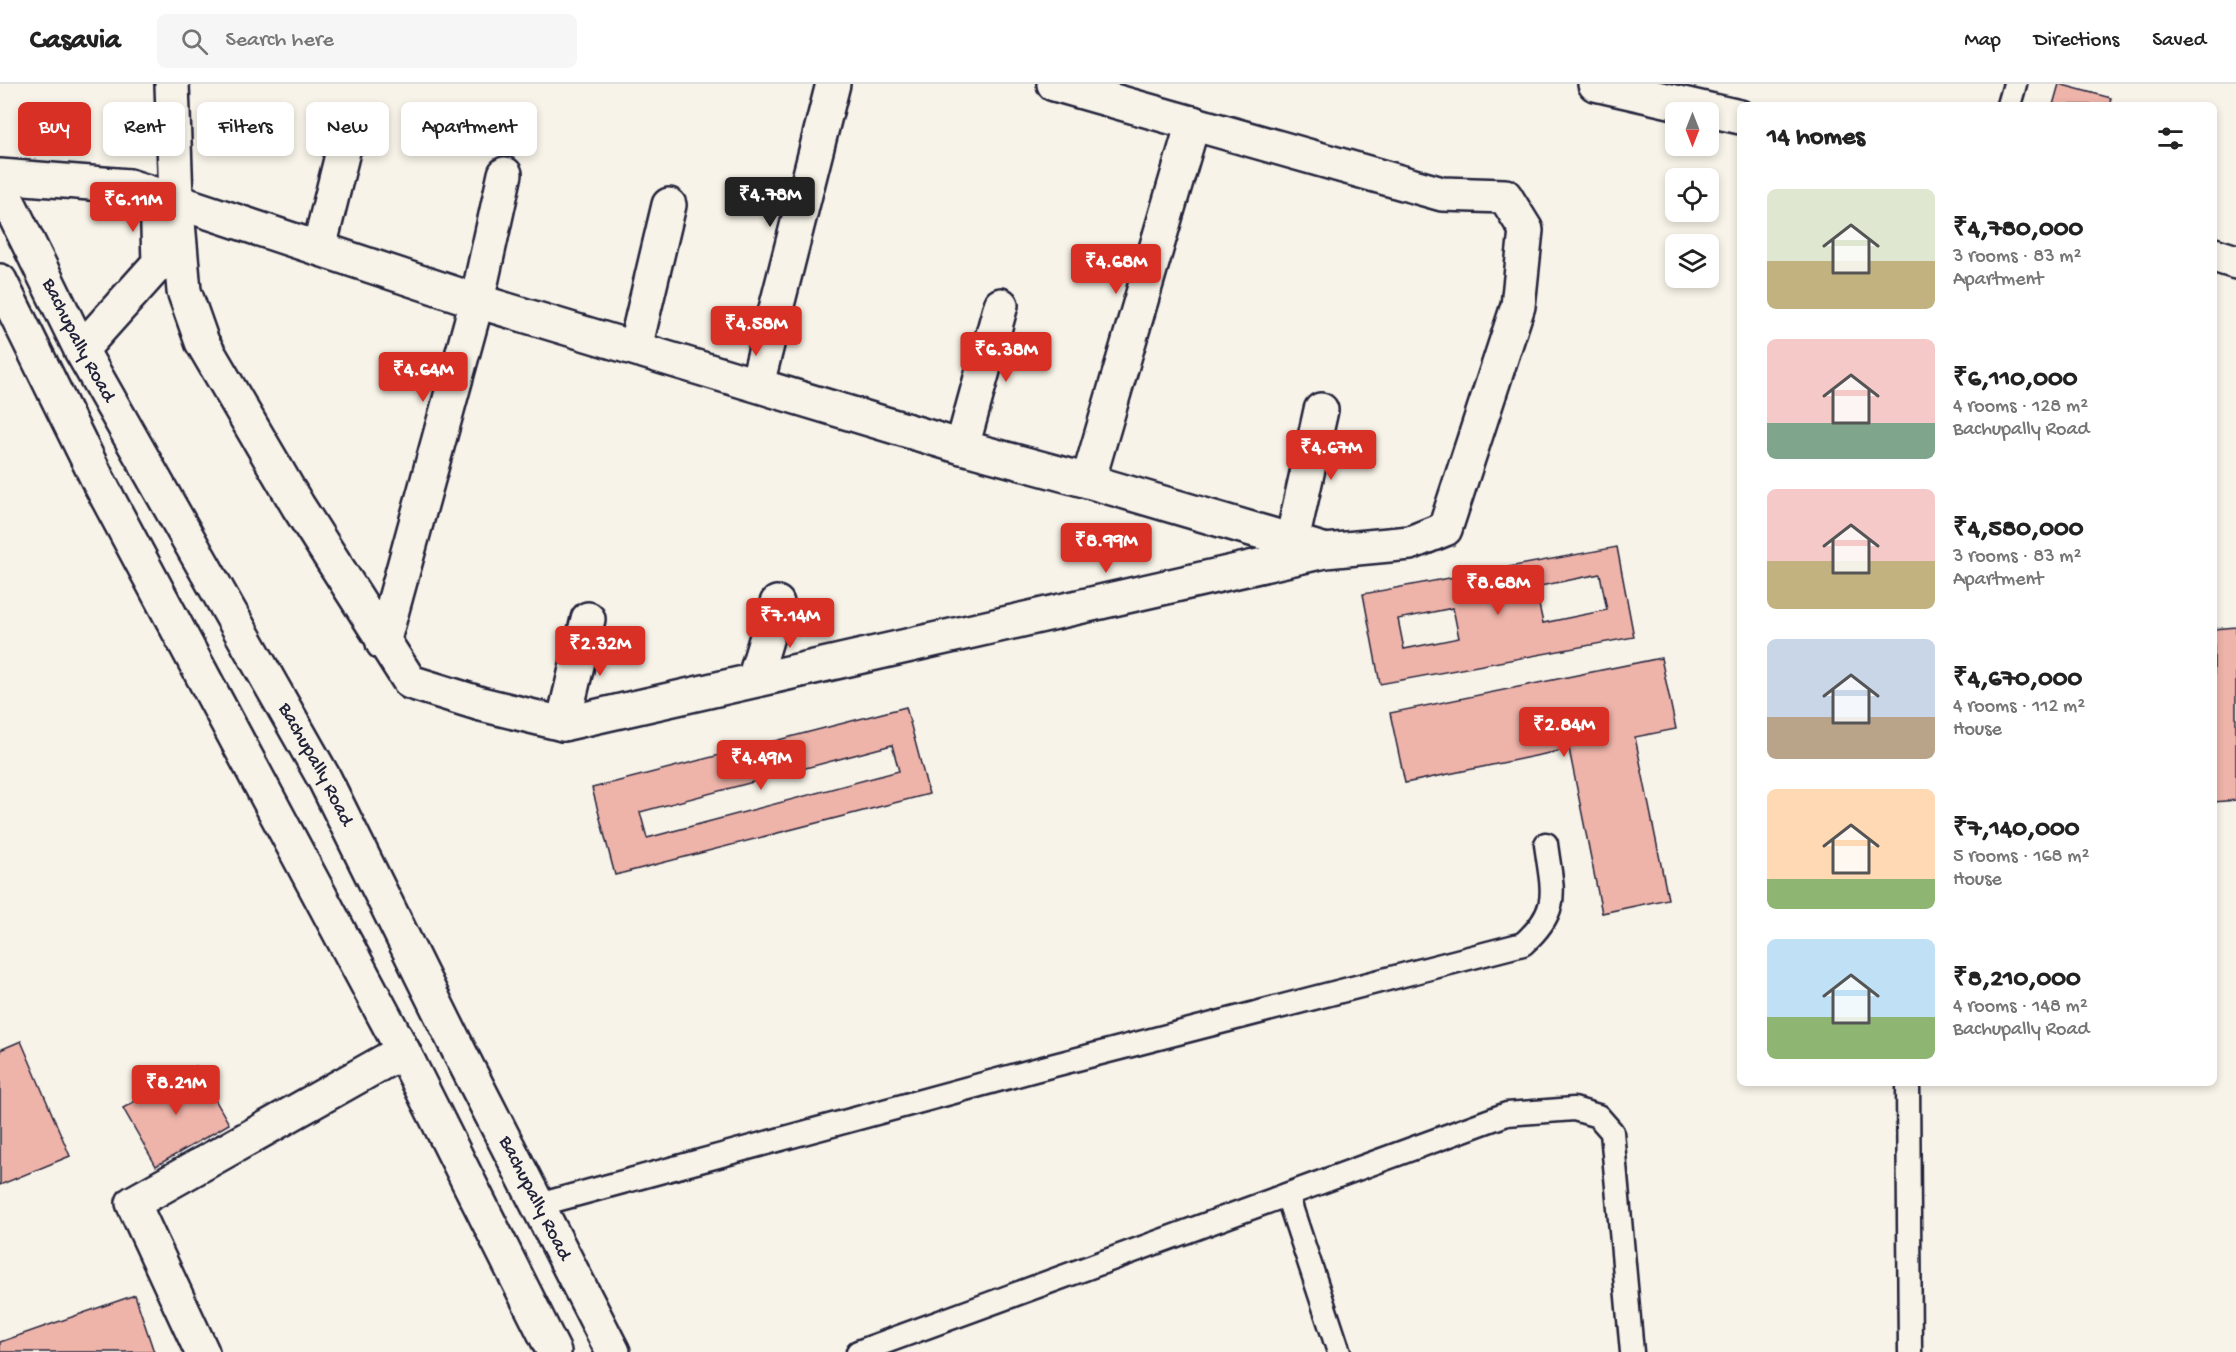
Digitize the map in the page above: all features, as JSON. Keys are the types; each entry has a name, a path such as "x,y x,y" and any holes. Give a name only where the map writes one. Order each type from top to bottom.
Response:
{"street":[{"path":"81,350 159,263 166,197 172,84"},
{"path":"758,384 833,84"},
{"path":"166,197 184,291 202,342 298,506 383,643 410,681 481,704 563,724 1325,551 1410,543 1445,529 1518,306 1526,230 1505,196 1442,194 1054,84"},
{"path":"1595,84 1737,116"},
{"path":"1088,481 1193,123"},
{"path":"319,248 342,156"},
{"path":"383,643 477,301 505,174"},
{"path":"0,176 129,186 477,301 962,447 1088,481 1325,551"},
{"name":"Bachupally Road","path":"0,185 81,350 325,780 614,1352"},
{"path":"636,348 669,205"},
{"path":"2217,256 2236,262"},
{"path":"0,280 98,480 403,1051 554,1352"},
{"path":"962,447 1001,305"},
{"path":"1292,541 1321,410"},
{"path":"145,567 189,542"},
{"path":"754,680 777,603"},
{"path":"563,724 588,619"},
{"path":"202,1352 133,1203 403,1051"}],"lane":[{"path":"2010,102 2015,84"},
{"path":"538,1205 1035,1070 1523,944 1549,916 1553,899 1546,844"},
{"path":"1908,1086 1910,1352"},
{"path":"858,1352 1507,1114 1574,1109 1598,1116 1612,1132 1616,1155 1632,1352"},
{"path":"1287,1195 1339,1352"}],"building":[{"path":"2059,84 2111,98 2110,102 2054,102"},
{"path":"1617,547 1634,637 1380,684 1363,594","holes":["1600,574 1607,610 1543,623 1535,587","1453,608 1459,638 1404,649 1398,619"]},
{"path":"2236,627 2236,800 2217,802 2217,629"},
{"path":"1661,658 1676,729 1635,737 1668,899 1602,913 1569,749 1405,783 1390,713"},
{"path":"906,707 929,794 615,875 592,788","holes":["892,745 899,771 647,838 640,812"]},
{"path":"21,1041 70,1156 0,1185 0,1050"},
{"path":"196,1066 229,1124 156,1166 123,1108"},
{"path":"135,1295 154,1352 0,1352 0,1342"}]}
